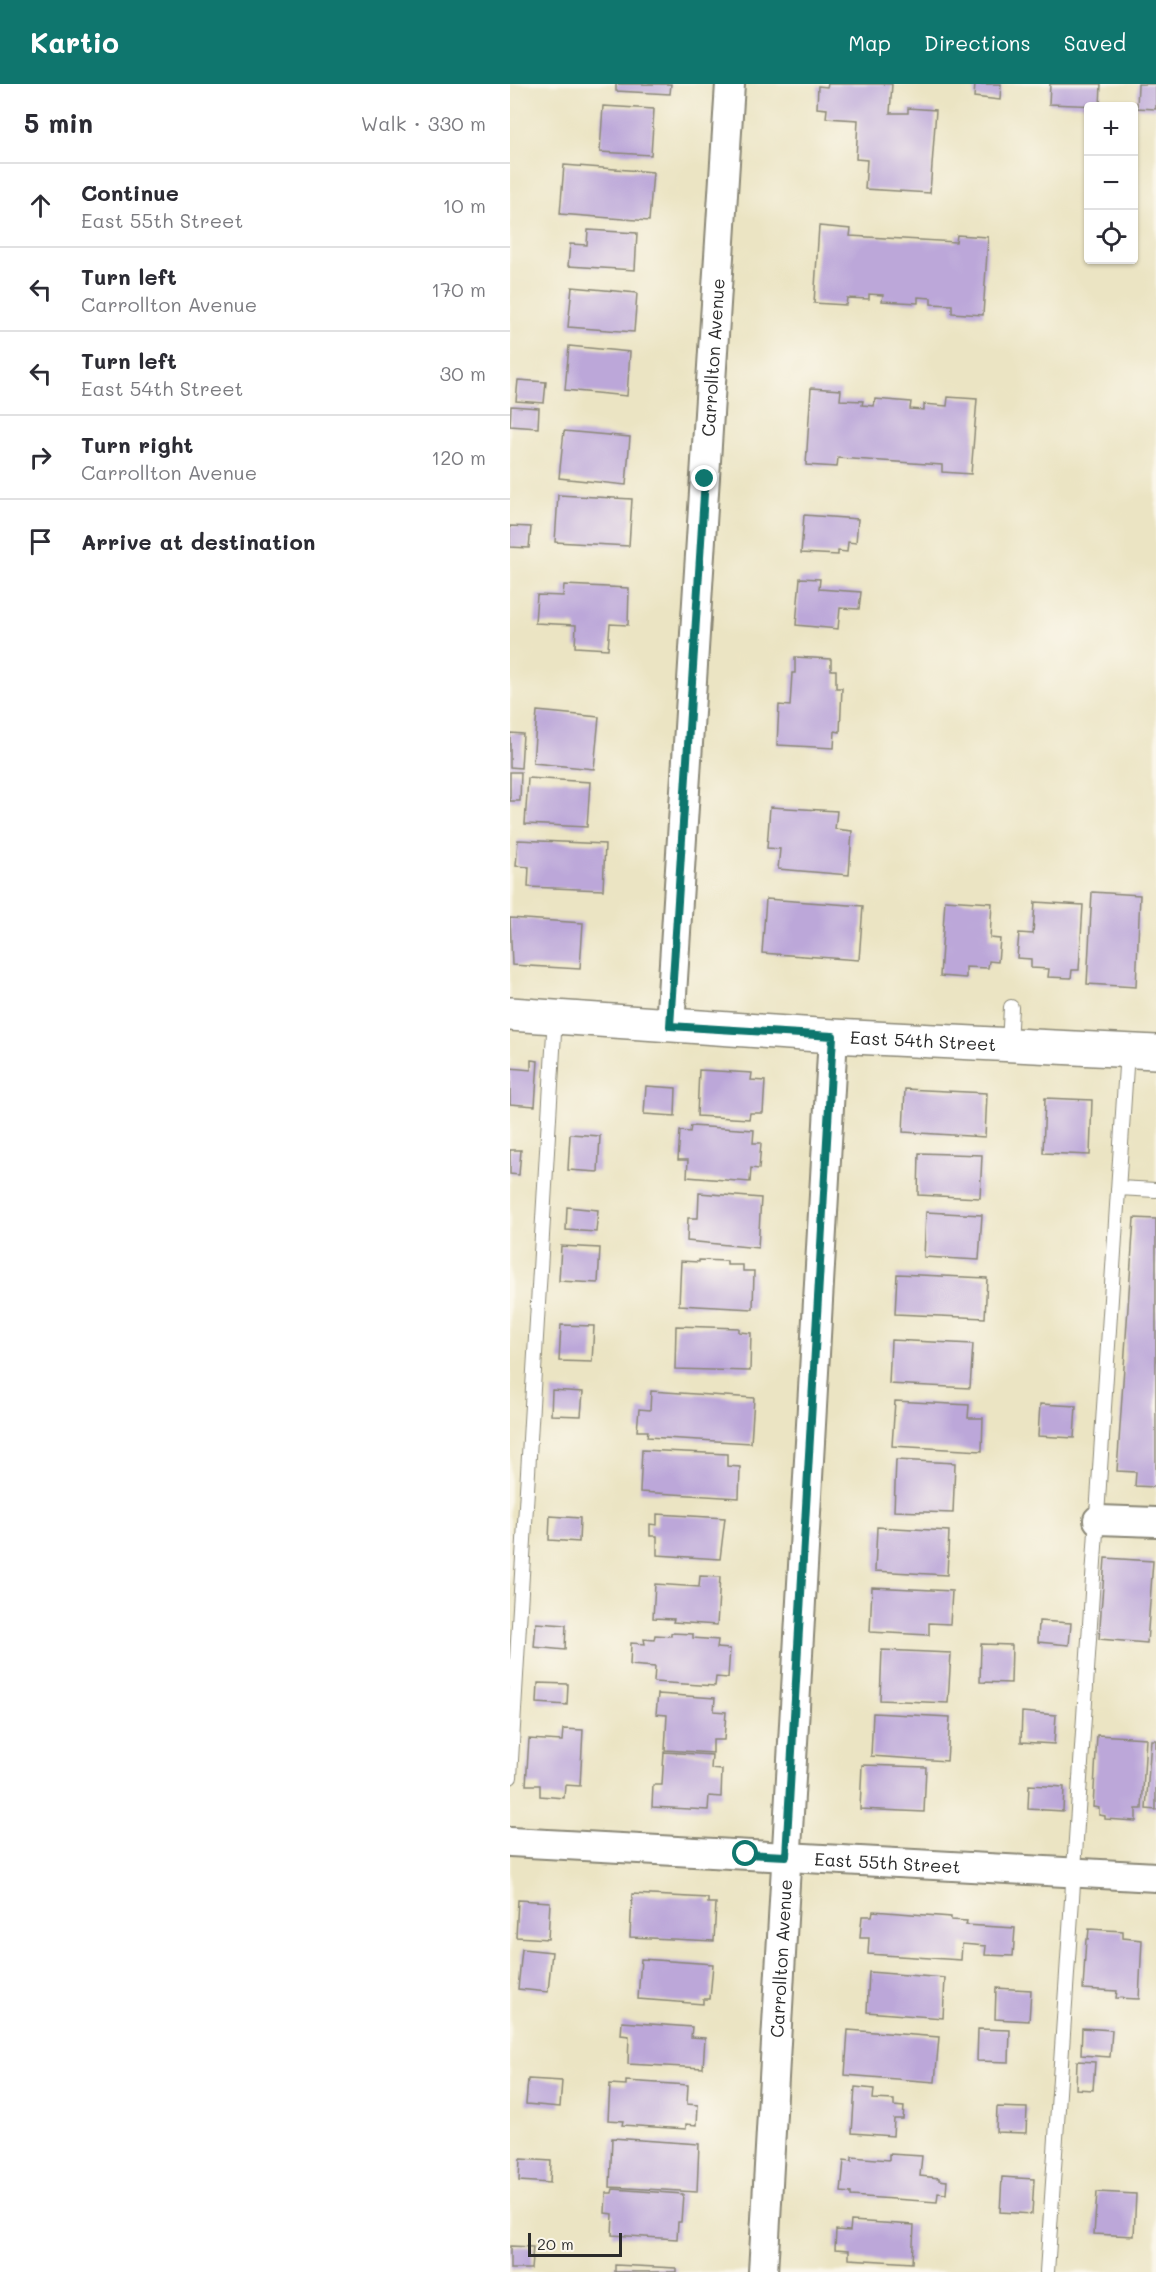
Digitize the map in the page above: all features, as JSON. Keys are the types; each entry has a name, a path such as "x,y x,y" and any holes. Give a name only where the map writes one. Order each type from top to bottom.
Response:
{"street":[{"name":"Carrollton Avenue","path":"670,1026 730,84"},
{"name":"East 54th Street","path":"510,1014 833,1036 1141,1051"},
{"name":"Carrollton Avenue","path":"763,2272 833,1036"},
{"path":"1098,1520 1156,1522"},
{"name":"East 55th Street","path":"510,1842 1156,1877"}],"lane":[{"path":"1009,1045 1011,1007"},
{"path":"510,1777 555,1016"},
{"path":"1047,2272 1118,1188 1141,1051"},
{"path":"1118,1188 1156,1190"}],"building":[{"path":"616,84 671,84 670,94 616,91"},
{"path":"828,84 892,84 890,113 908,113 908,108 936,110 930,193 865,189 867,160 856,159 858,120 826,118 827,109 817,108 818,86 827,87"},
{"path":"975,84 1001,84 1000,100 974,97"},
{"path":"1050,84 1101,84 1100,102 1084,102 1084,105 1049,104"},
{"path":"1138,84 1156,84 1156,109 1138,108"},
{"path":"603,106 654,109 651,155 600,152"},
{"path":"564,165 653,172 649,221 560,214"},
{"path":"819,226 851,229 850,236 956,242 957,235 988,237 983,315 952,313 952,305 931,304 931,298 918,297 918,303 882,301 883,295 869,294 869,299 847,298 846,305 814,303"},
{"path":"588,230 637,233 635,270 568,266 570,244 587,245"},
{"path":"572,287 637,293 634,332 568,327"},
{"path":"569,346 630,352 627,396 565,390"},
{"path":"518,380 546,382 544,403 516,401"},
{"path":"811,388 841,390 840,400 863,401 862,405 874,406 875,399 911,402 910,409 924,410 924,404 947,406 948,397 977,399 971,474 942,472 942,465 838,458 837,467 806,465"},
{"path":"511,406 539,408 538,428 510,426"},
{"path":"564,431 630,437 626,485 559,478"},
{"path":"558,495 632,499 629,546 555,542"},
{"path":"804,515 858,519 856,543 848,542 847,552 838,551 838,555 801,553"},
{"path":"510,526 531,527 529,548 510,547"},
{"path":"800,578 820,579 819,589 861,592 859,609 840,608 838,629 796,625"},
{"path":"564,585 629,588 628,625 610,624 608,649 575,647 576,625 535,623 537,595 563,596"},
{"path":"795,657 831,659 831,670 836,670 836,688 842,688 840,732 835,731 834,748 777,745 779,705 790,706"},
{"path":"537,711 599,717 594,769 533,763"},
{"path":"510,733 523,734 521,768 510,767"},
{"path":"510,772 521,772 520,801 510,801"},
{"path":"528,778 590,782 587,827 525,824"},
{"path":"770,807 837,811 835,829 852,831 849,875 778,869 780,849 767,848"},
{"path":"518,840 605,844 603,890 528,887 529,867 516,866"},
{"path":"1092,892 1140,895 1136,987 1087,984"},
{"path":"766,899 863,906 859,960 762,953"},
{"path":"945,900 992,903 990,938 1000,939 998,962 989,961 988,968 966,967 966,978 940,976"},
{"path":"1035,902 1083,905 1079,970 1072,970 1071,978 1048,977 1049,969 1031,968 1031,959 1017,958 1019,933 1033,934"},
{"path":"510,918 583,923 580,969 512,965"},
{"path":"531,1060 538,1061 535,1106 510,1104 510,1068 531,1070"},
{"path":"699,1070 752,1073 751,1080 765,1081 763,1113 750,1113 749,1119 697,1116"},
{"path":"646,1086 676,1088 675,1116 644,1114"},
{"path":"905,1089 987,1093 985,1137 903,1132"},
{"path":"1045,1098 1092,1100 1090,1155 1043,1153"},
{"path":"691,1126 754,1130 753,1143 761,1143 759,1169 751,1168 750,1182 687,1177 688,1160 678,1160 680,1131 690,1132"},
{"path":"570,1134 600,1136 598,1172 568,1170"},
{"path":"510,1150 521,1150 519,1175 510,1174"},
{"path":"919,1153 982,1155 980,1198 918,1195"},
{"path":"699,1193 761,1198 758,1248 687,1241 688,1218 698,1218"},
{"path":"567,1207 598,1210 596,1232 566,1230"},
{"path":"926,1212 982,1215 979,1260 924,1257"},
{"path":"1134,1218 1156,1219 1156,1487 1135,1486 1136,1472 1117,1471"},
{"path":"561,1246 600,1248 598,1283 559,1281"},
{"path":"699,1260 727,1261 727,1265 743,1265 743,1271 754,1271 753,1309 679,1305 681,1261 699,1262"},
{"path":"897,1274 987,1278 985,1318 895,1314"},
{"path":"561,1325 594,1326 592,1362 559,1361"},
{"path":"676,1326 739,1328 739,1332 751,1333 750,1371 675,1369"},
{"path":"891,1340 973,1344 970,1388 889,1384"},
{"path":"552,1390 583,1392 581,1416 551,1415"},
{"path":"651,1391 754,1398 751,1443 647,1437 648,1431 637,1431 639,1409 650,1410"},
{"path":"895,1401 969,1405 968,1418 983,1418 982,1451 892,1446"},
{"path":"1040,1404 1076,1406 1074,1438 1038,1436"},
{"path":"642,1450 727,1454 727,1466 740,1467 739,1498 640,1492"},
{"path":"896,1460 955,1463 953,1513 894,1511"},
{"path":"657,1514 725,1518 720,1559 657,1555 657,1536 650,1536 650,1524 657,1525"},
{"path":"550,1516 580,1518 579,1542 549,1540"},
{"path":"877,1527 949,1531 947,1575 875,1571"},
{"path":"1105,1558 1153,1561 1147,1643 1099,1639"},
{"path":"700,1576 720,1577 717,1625 673,1622 674,1619 653,1618 655,1584 699,1587"},
{"path":"872,1587 952,1591 950,1624 929,1623 929,1635 870,1632"},
{"path":"1039,1621 1071,1623 1069,1645 1038,1642"},
{"path":"536,1623 566,1625 565,1650 534,1647"},
{"path":"671,1633 693,1634 693,1638 718,1640 717,1648 730,1649 728,1678 716,1677 715,1686 654,1682 655,1667 630,1665 631,1643 645,1644 644,1639 654,1640 655,1635 671,1636"},
{"path":"981,1644 1012,1645 1011,1683 980,1682"},
{"path":"882,1650 951,1653 948,1703 880,1700"},
{"path":"538,1683 568,1684 567,1705 537,1703"},
{"path":"658,1694 715,1698 714,1711 726,1712 724,1740 713,1740 713,1753 665,1750 667,1715 656,1714"},
{"path":"1022,1712 1056,1715 1054,1744 1021,1742"},
{"path":"873,1713 950,1717 947,1761 871,1756"},
{"path":"563,1729 583,1730 580,1786 565,1785 564,1798 540,1796 540,1785 526,1785 529,1739 562,1741"},
{"path":"1097,1735 1146,1738 1142,1809 1136,1809 1136,1821 1105,1819 1105,1816 1099,1815 1099,1808 1093,1807"},
{"path":"1151,1740 1156,1740 1156,1810 1146,1809"},
{"path":"664,1752 712,1755 711,1769 722,1770 721,1797 709,1796 708,1810 652,1807 653,1785 662,1785"},
{"path":"862,1765 926,1767 924,1812 860,1809"},
{"path":"1029,1785 1064,1787 1063,1811 1028,1809"},
{"path":"632,1894 708,1898 708,1903 716,1903 714,1941 630,1937"},
{"path":"518,1900 550,1902 548,1939 516,1937"},
{"path":"873,1911 951,1917 951,1920 967,1921 966,1925 1015,1928 1013,1956 985,1955 986,1946 962,1944 961,1960 868,1954 869,1938 860,1938 862,1916 872,1916"},
{"path":"1089,1929 1123,1931 1123,1938 1142,1940 1139,1999 1116,1998 1117,1991 1083,1989 1086,1939 1088,1939"},
{"path":"522,1949 552,1952 548,1992 518,1989"},
{"path":"641,1959 713,1964 710,1999 703,1999 703,2004 638,1999"},
{"path":"869,1972 945,1978 943,2018 867,2012"},
{"path":"996,1988 1031,1990 1029,2021 995,2019"},
{"path":"622,2022 692,2027 691,2037 705,2038 703,2068 628,2064 629,2036 621,2035"},
{"path":"1082,2028 1112,2030 1110,2057 1081,2055"},
{"path":"978,2029 1010,2030 1009,2062 977,2061"},
{"path":"848,2030 939,2037 935,2082 845,2075"},
{"path":"1077,2061 1095,2062 1093,2090 1076,2089"},
{"path":"528,2079 562,2081 560,2107 526,2104"},
{"path":"626,2081 688,2085 687,2104 698,2105 697,2125 686,2124 686,2129 622,2125 623,2121 608,2120 610,2084 626,2085"},
{"path":"855,2087 874,2089 873,2099 894,2100 894,2106 904,2107 903,2119 894,2119 893,2136 852,2133"},
{"path":"997,2107 1027,2108 1026,2133 996,2132"},
{"path":"612,2138 699,2144 697,2192 610,2187"},
{"path":"889,2154 922,2156 920,2176 947,2181 946,2194 938,2193 937,2202 851,2196 851,2193 841,2192 844,2160 852,2161 852,2157 889,2160"},
{"path":"520,2159 551,2161 550,2183 519,2181"},
{"path":"1002,2177 1034,2179 1032,2214 1000,2212"},
{"path":"613,2189 683,2194 677,2239 612,2235 613,2214 605,2213 606,2193 612,2193"},
{"path":"1097,2192 1136,2194 1134,2236 1094,2234"},
{"path":"851,2221 914,2225 912,2263 849,2259 849,2250 835,2249 836,2230 850,2231"},
{"path":"510,2246 533,2247 531,2269 510,2269"},
{"path":"615,2265 676,2268 676,2272 615,2272"}],"route":[{"path":"705,479 670,1026 833,1036 786,1856 746,1854"}]}
